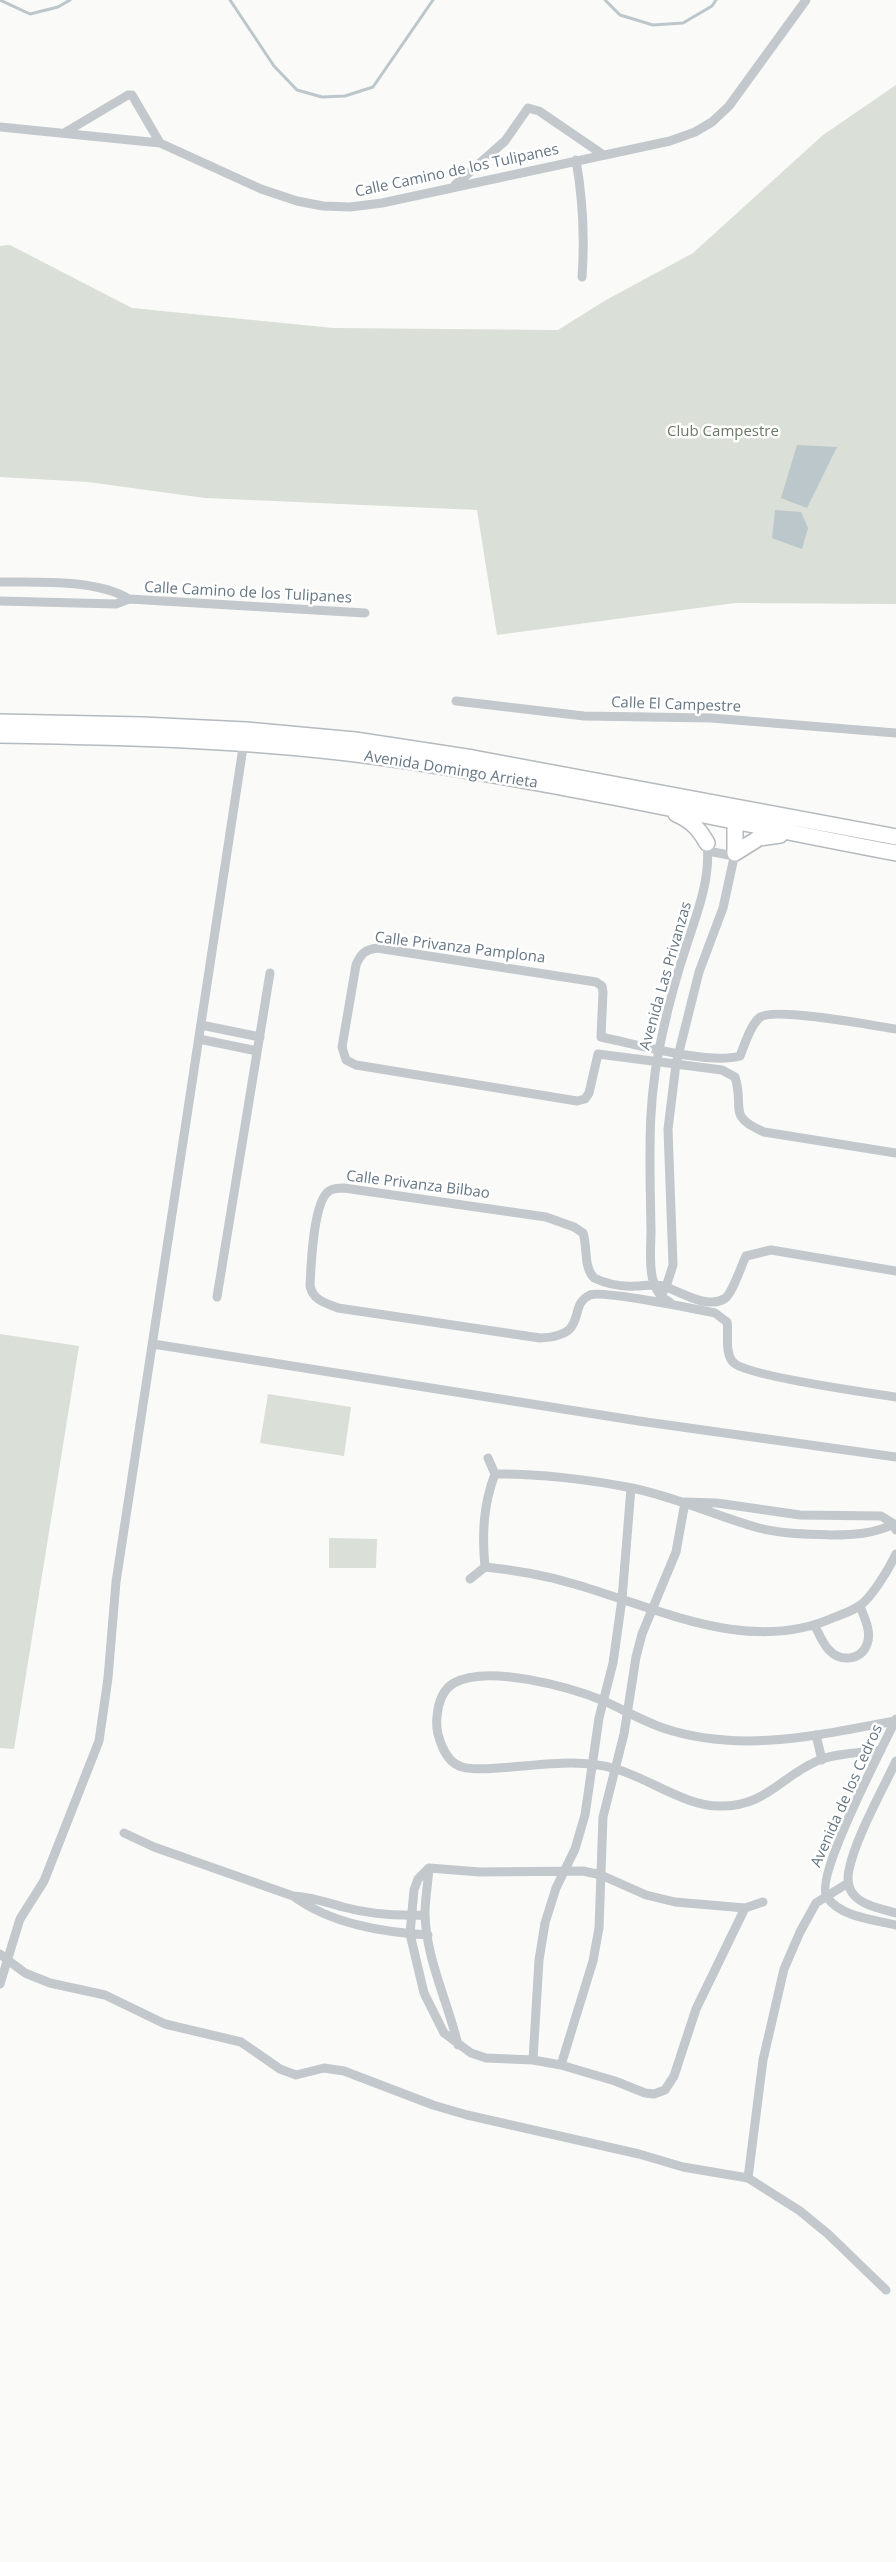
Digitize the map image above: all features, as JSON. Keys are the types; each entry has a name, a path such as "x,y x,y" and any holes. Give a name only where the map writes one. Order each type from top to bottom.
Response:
{"main road":[{"name":"Avenida Domingo Arrieta","path":"0,722 245,737 357,755 472,765 724,812 796,834 896,853"},
{"name":"Avenida Domingo Arrieta","path":"0,735 141,731"},
{"name":"Avenida Domingo Arrieta","path":"472,765 649,803 896,837"},
{"path":"649,803 690,820 698,827 708,847"},
{"path":"708,847 724,812"},
{"path":"724,812 735,854 759,838 796,834"}],"street":[{"name":"Calle Camino de los Tulipanes","path":"0,127 160,143 260,189 297,201 323,206 350,207 382,203 453,186 670,141 695,132 712,122 729,106 806,0"},
{"path":"64,133 128,95 132,95 160,143"},
{"path":"453,186 505,141 528,108 539,111 602,154"},
{"path":"576,160 583,201 585,243 582,276"},
{"name":"Calle Camino de los Tulipanes","path":"0,582 75,585 116,591 129,599"},
{"name":"Calle Camino de los Tulipanes","path":"0,601 116,604 129,599 365,613"},
{"name":"Calle El Campestre","path":"456,701 584,716 711,718 896,734"},
{"path":"0,1984 9,1960 20,1919 44,1881 99,1741 108,1678 113,1607 245,737"},
{"path":"708,847 735,854"},
{"name":"Avenida Las Privanzas","path":"708,847 703,894 672,993 656,1061 648,1172 654,1285 660,1295 666,1287 673,1265 674,1244 668,1152 670,1108 676,1064 699,972 723,908 735,854"},
{"name":"Calle Privanza Pamplona","path":"896,1030 790,1014 766,1015 759,1018 751,1030 740,1056 720,1060 601,1037 603,992 602,986 596,982 377,948 366,950 360,956 356,965 342,1047 346,1060 356,1064 577,1101 585,1099 589,1093 598,1054 712,1068 730,1073 737,1085 740,1117 750,1126 764,1132 896,1153"},
{"path":"217,1297 270,974"},
{"path":"201,1025 260,1037"},
{"path":"199,1039 257,1051"},
{"name":"Calle Privanza Bilbao","path":"637,1300 601,1293 592,1294 582,1300 571,1329 563,1335 540,1338 338,1308 318,1300 312,1293 310,1286 318,1210 324,1195 331,1189 344,1188 546,1217 574,1226 583,1233 586,1244 586,1266 594,1278 624,1286 654,1285"},
{"path":"654,1285 666,1287 692,1297 720,1301 731,1293 737,1273 746,1256 771,1250 896,1272"},
{"path":"637,1300 660,1295 670,1302 688,1308"},
{"path":"637,1300 715,1313 723,1317 728,1330 729,1355 733,1363 741,1367 786,1378 896,1397"},
{"path":"153,1344 630,1420 896,1458"},
{"path":"485,1567 482,1541 485,1511 495,1474 488,1458"},
{"path":"495,1474 529,1475 631,1488 685,1502 760,1528 798,1534 856,1535 895,1527"},
{"path":"533,2060 539,1960 545,1923 556,1888 575,1849 585,1815 592,1764 613,1663 622,1599 631,1488"},
{"path":"685,1502 717,1503 800,1515 882,1516 895,1527"},
{"path":"561,2064 593,1961 599,1928 603,1817 616,1768 636,1657 642,1634 654,1609 676,1552 685,1502"},
{"path":"470,1579 485,1567 523,1571 728,1630 764,1632 815,1626 860,1606 896,1554"},
{"path":"815,1626 827,1649 837,1657 848,1658 860,1655 868,1643 868,1628 860,1606"},
{"path":"881,1750 822,1760 798,1771 753,1802 718,1806 677,1794 616,1768 592,1764 554,1763 481,1769 460,1767 447,1756 438,1734 436,1720 439,1701 450,1686 475,1675 508,1676 539,1682 604,1701 626,1713 663,1728 702,1739 743,1742 816,1735 896,1720"},
{"name":"Avenida de los Cedros","path":"825,1896 825,1882 830,1863 896,1720"},
{"path":"816,1735 822,1760"},
{"name":"Avenida de los Cedros","path":"848,1883 849,1870 859,1843 896,1761"},
{"path":"124,1833 154,1847 293,1896 315,1898 344,1907 370,1912 426,1915"},
{"path":"430,1868 426,1915 428,1935 440,1988 458,2045"},
{"path":"745,1908 696,2008 674,2076 665,2090 654,2094 645,2093 615,2081 561,2064 533,2060 486,2058 471,2053 458,2045 444,2033 424,1993 410,1934 410,1915 414,1890 418,1879 430,1868 480,1872 583,1871 601,1875 646,1895 675,1902 745,1908 764,1902"},
{"path":"748,2178 763,2060 779,1987 786,1962 816,1902 848,1883 854,1896 866,1903 896,1913"},
{"path":"293,1896 310,1908 345,1922 410,1934 428,1935"},
{"path":"825,1896 835,1906 896,1926"},
{"path":"0,1954 26,1973 50,1984 105,1995 165,2024 241,2042 280,2068 296,2075 324,2068 344,2071 433,2105 467,2115 629,2152 684,2167 748,2178 800,2211 828,2234 886,2290"}],"green space":[{"name":"Club Campestre","path":"896,85 896,604 735,603 497,635 477,510 205,498 88,482 0,477 0,246 10,245 132,308 333,328 558,330 606,300 693,253 823,135"},
{"path":"0,1334 79,1346 14,1749 0,1748"},
{"path":"268,1394 351,1407 344,1456 260,1443"},
{"path":"329,1538 377,1539 376,1568 329,1568"}],"shaded area":[{"path":"797,445 837,447 807,508 781,498"},
{"path":"775,510 801,512 808,528 802,549 772,538"}],"waterway":[{"path":"0,0 30,14 58,7 70,0"},
{"path":"230,0 274,66 297,90 322,97 345,96 373,87 433,0"},
{"path":"605,0 620,15 653,25 683,23 712,6 716,0"}]}
